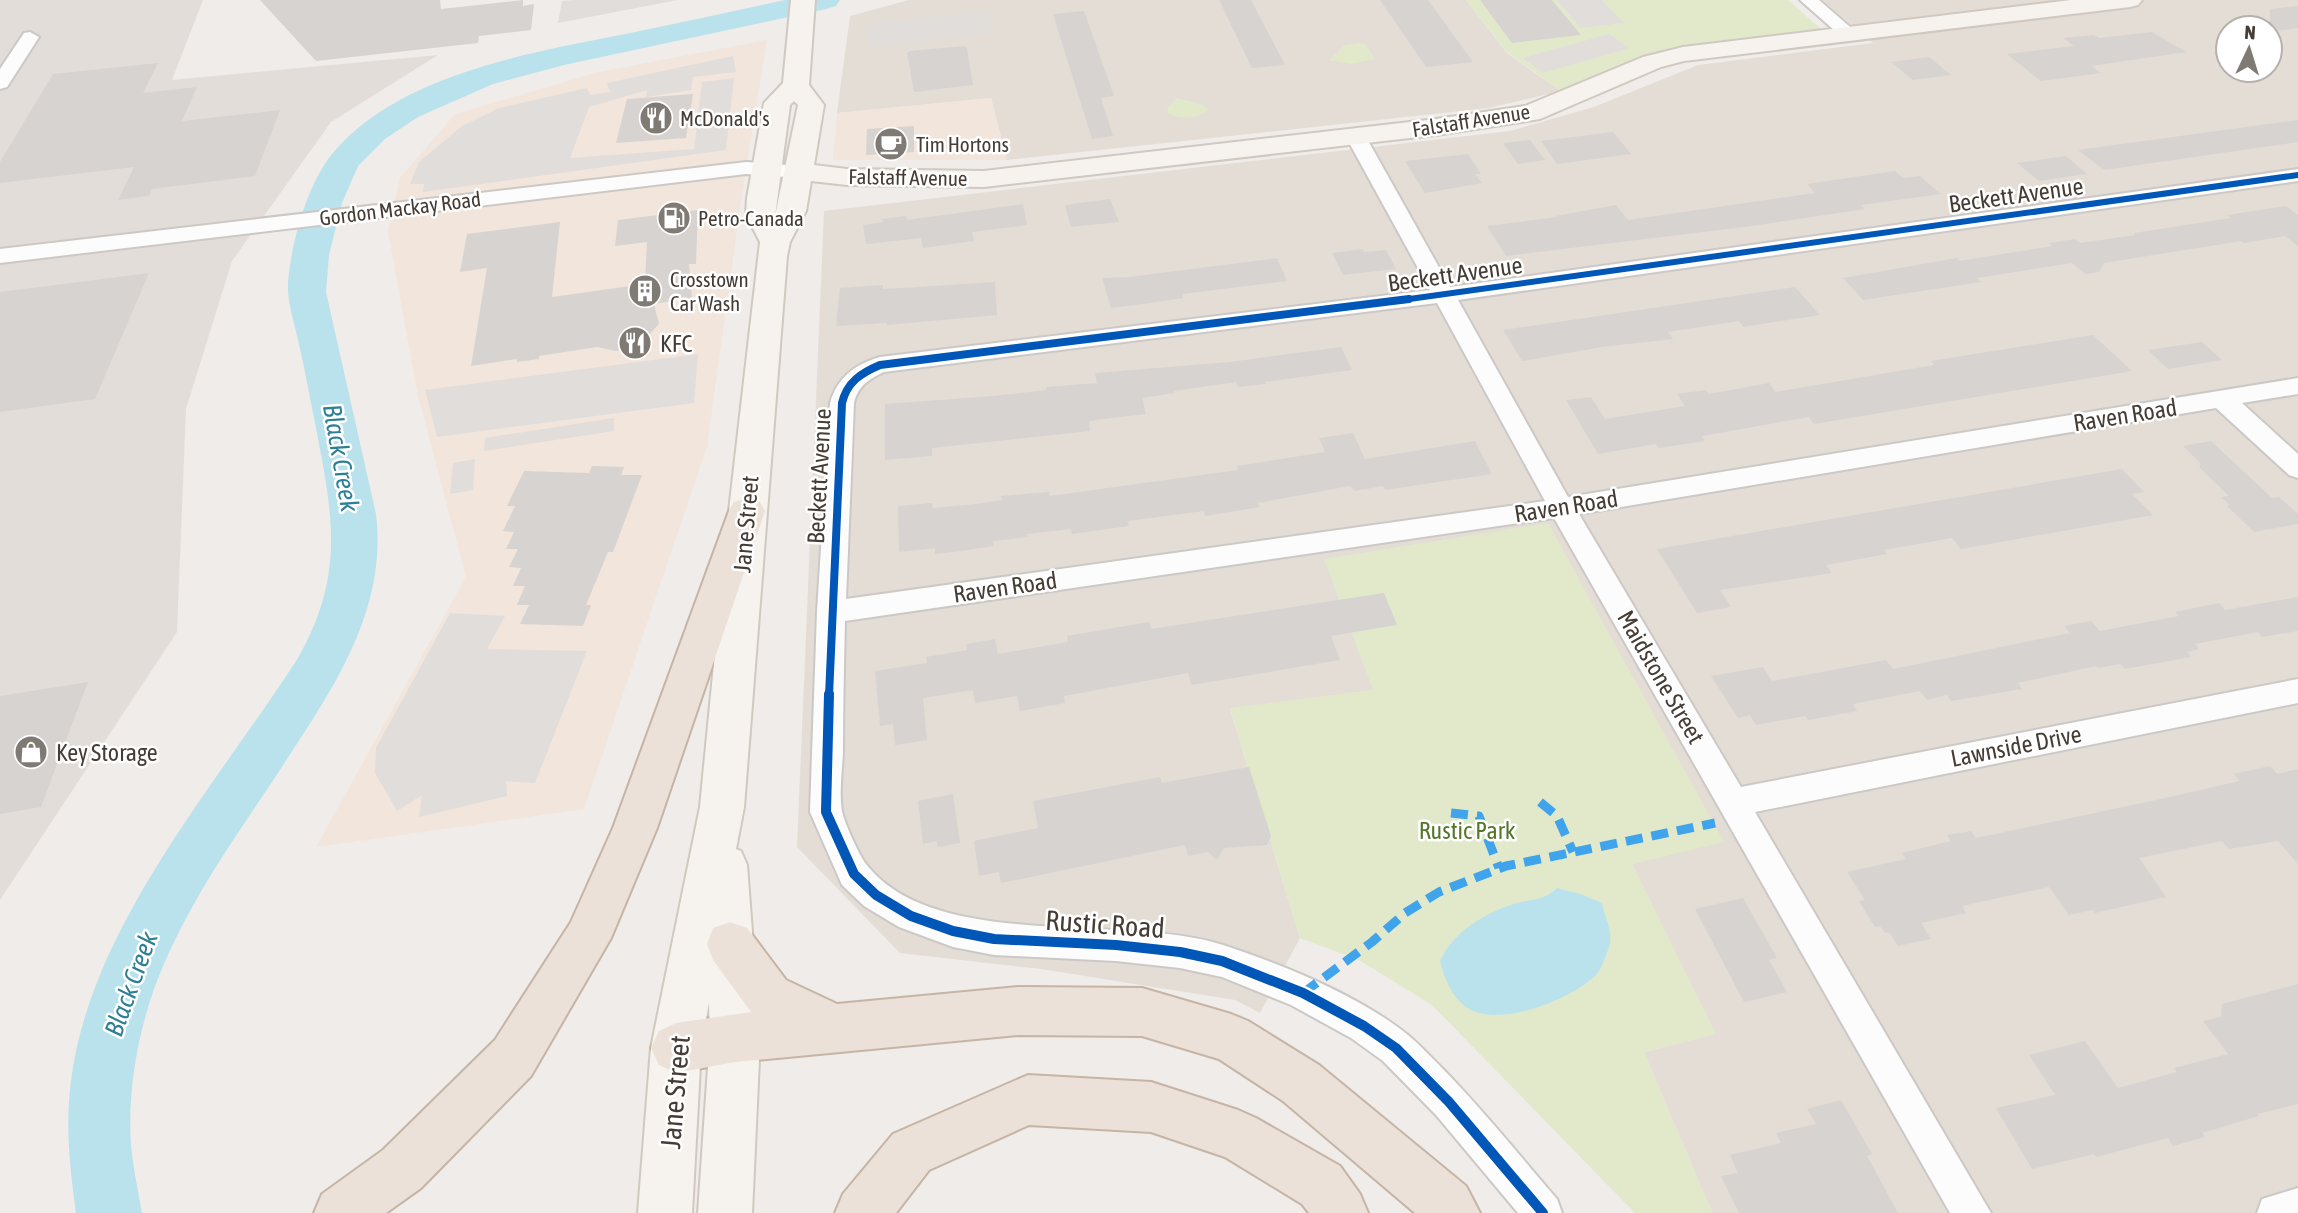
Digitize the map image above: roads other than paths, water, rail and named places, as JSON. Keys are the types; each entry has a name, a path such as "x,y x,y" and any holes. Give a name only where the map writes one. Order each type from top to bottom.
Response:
{"highway":[{"path":"341,1213 402,1169 513,1058 588,938 635,828 747,511"},
{"path":"730,944 769,997 835,1028"},
{"path":"676,1048 735,1038 1018,1011 1142,1012 1231,1038 1301,1083 1447,1205 1453,1213"},
{"path":"862,1213 911,1152 1028,1100 1151,1107 1238,1136 1321,1185 1341,1213"}],"main road":[{"name":"Falstaff Avenue","path":"801,172 847,177 984,179 1356,137 1531,113 1652,62 1683,54 2130,0"},
{"path":"803,9 796,85 777,103 765,170 760,215 775,242 805,209 823,197 916,179"},
{"name":"Jane Street","path":"665,1213 676,1048 722,807 747,511 775,242 792,211 811,105 796,85"},
{"name":"Jane Street","path":"722,807 735,1038 725,1213"}],"street":[{"path":"1809,0 1848,33"},
{"path":"0,82 30,37"},
{"name":"Maidstone Street","path":"1356,137 1561,507 1972,1213"},
{"name":"Gordon Mackay Road","path":"0,256 746,168 801,172"},
{"name":"Beckett Avenue","path":"831,612 844,391 864,372 880,365 1445,295 2298,175"},
{"name":"Raven Road","path":"831,612 1561,507 2298,386"},
{"path":"2222,399 2298,469"},
{"name":"Rustic Road","path":"831,612 826,812 854,874 876,895 911,916 953,931 994,939 1116,945 1180,952 1222,961 1303,993 1364,1026 1396,1048 1449,1102 1543,1213"},
{"name":"Lawnside Drive","path":"1735,802 2298,691"},
{"path":"2276,1213 2298,1207"}],"water":[{"path":"1557,888 1602,903 1609,926 1610,944 1598,973 1586,984 1557,1000 1522,1012 1490,1015 1476,1012 1462,1004 1448,984 1440,961 1446,950 1462,932 1483,917 1517,903 1543,897"}],"waterway":[{"name":"Black Creek","path":"109,1213 99,1144 102,1080 115,1018 137,959 166,902 199,847 288,715 328,650 338,628 352,579 355,552 352,502 307,292 313,246 326,195 336,173 373,132 406,110 443,92 482,78 564,56 826,0"}],"place":[{"name":"McDonald's","path":"656,118"},
{"name":"Tim Hortons","path":"891,144"},
{"name":"Petro-Canada","path":"674,218"},
{"name":"Crosstown Car Wash","path":"645,291"},
{"name":"KFC","path":"635,343"},
{"name":"Key Storage","path":"31,752"}],"park label":[{"name":"Rustic Park","path":"1467,830"}]}
